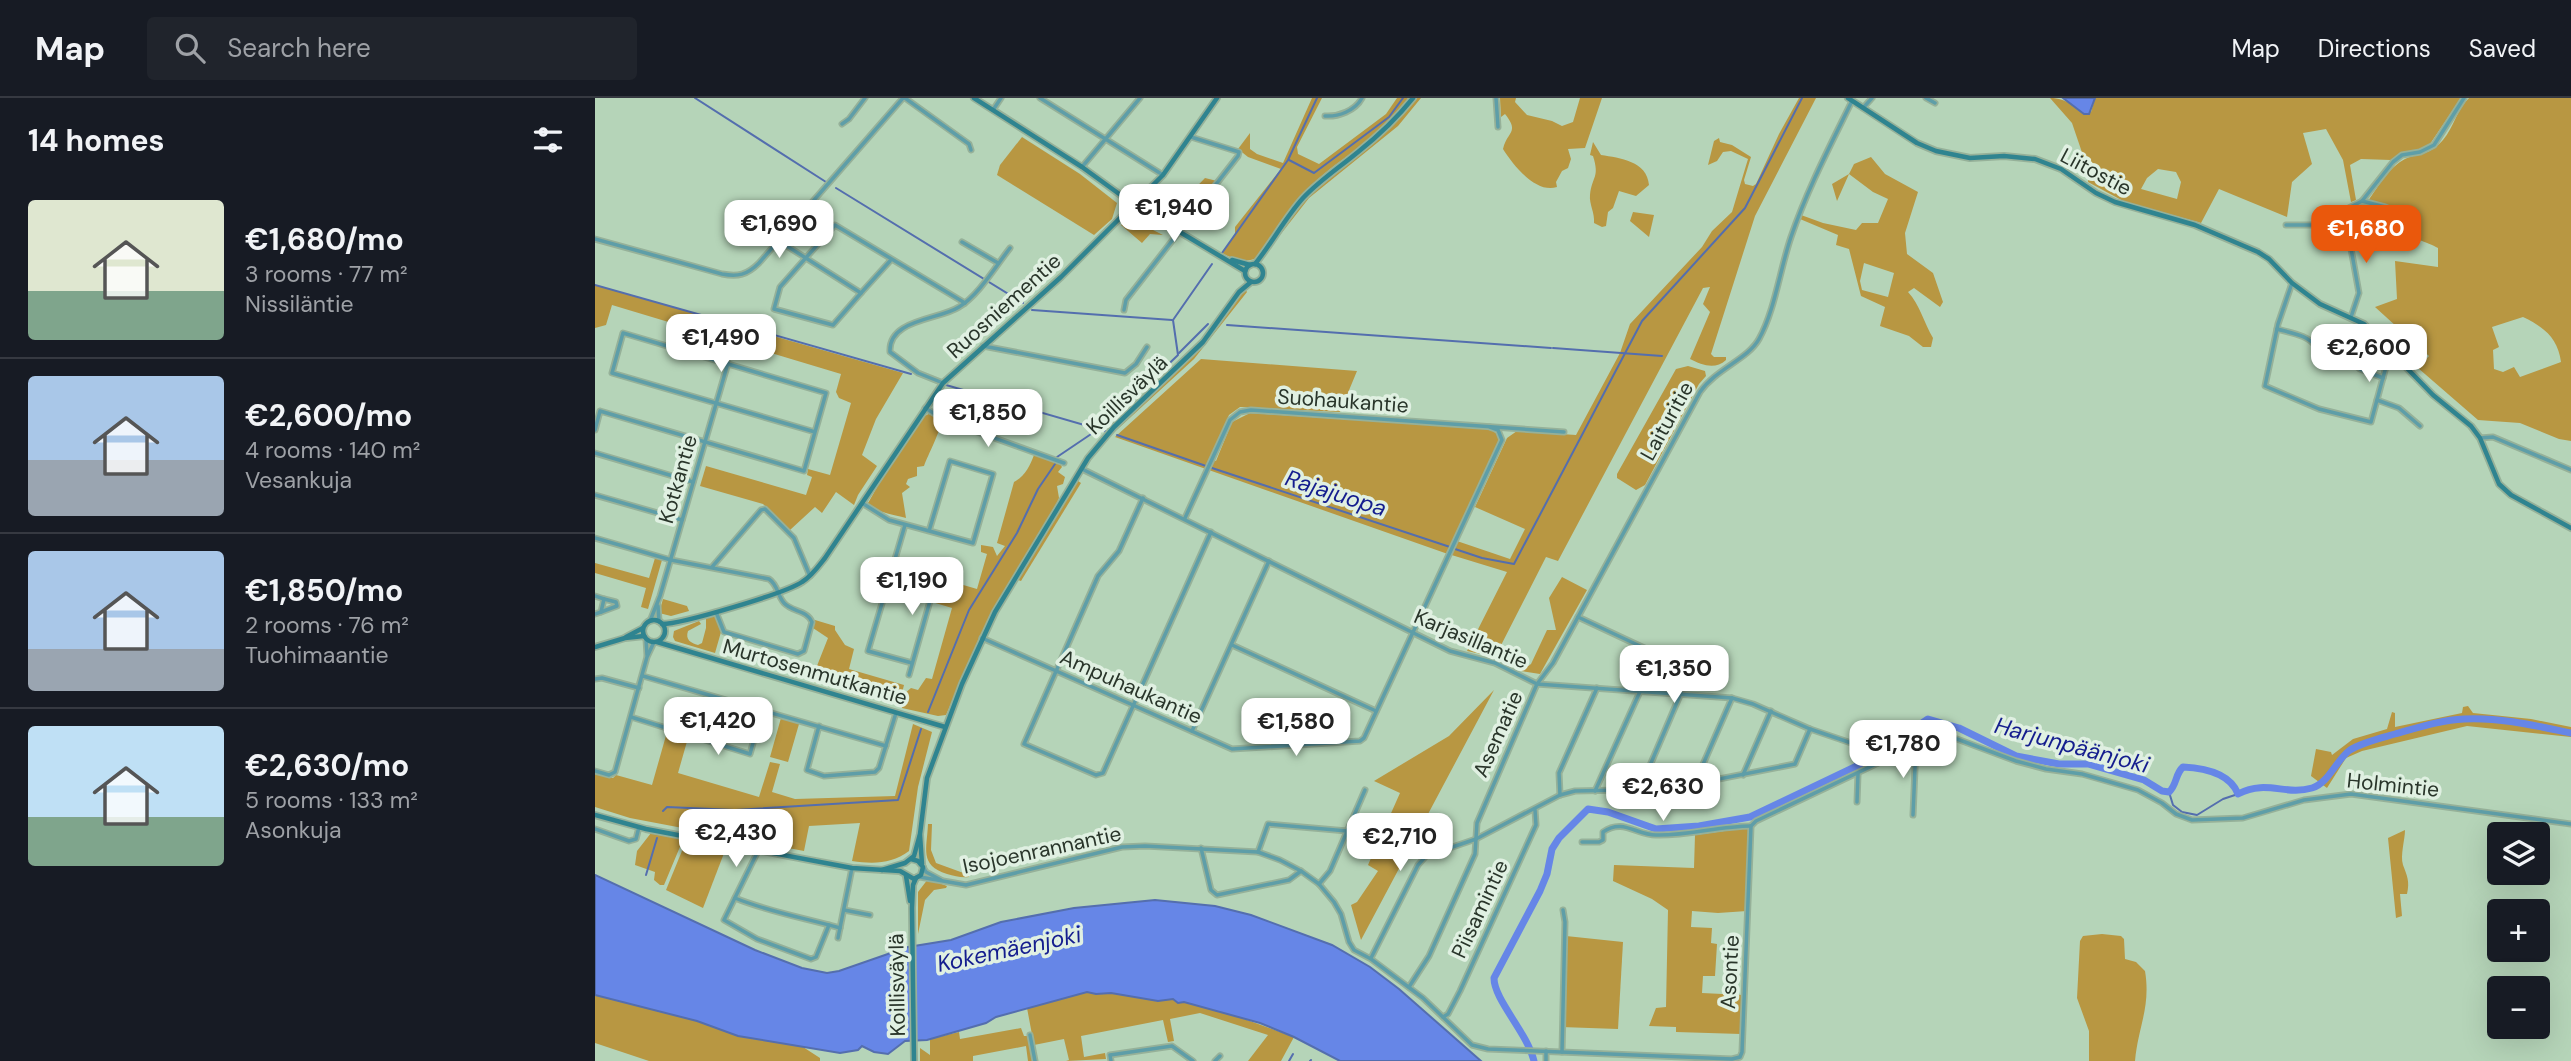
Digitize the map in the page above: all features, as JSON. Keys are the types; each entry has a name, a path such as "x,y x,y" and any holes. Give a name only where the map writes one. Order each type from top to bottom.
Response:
{"main road":[{"path":"974,98 1082,167 1133,204 1227,260 1245,273 1251,282 1261,279 1265,254 1279,229 1304,197 1325,176 1359,152 1400,114 1413,98"},
{"name":"Ruosniementie","path":"661,623 681,622 778,592 801,583 810,576 825,558 943,383 1061,277 1163,175 1217,98"},
{"name":"Liitostie","path":"1850,99 1917,143 1936,151 1970,158 2004,156 2035,159 2060,169 2115,202 2195,225 2255,251 2269,259 2292,283 2320,304 2364,324 2433,395 2471,426 2480,438"},
{"path":"1245,273 1265,254"},
{"path":"1227,260 1252,264 1262,270"},
{"name":"Koillisväylä","path":"1239,292 1245,273"},
{"name":"Koillisväylä","path":"911,859 916,852 920,834 927,778 982,638 1093,451 1114,427 1203,342 1239,292 1251,282"},
{"path":"2480,438 2496,477 2511,495 2571,528"},
{"path":"595,647 625,638 650,621 661,623 664,634 655,642 645,637 625,638"},
{"name":"Ruosniementie","path":"664,634 681,622"},
{"path":"644,627 645,637"},
{"name":"Murtosenmutkantie","path":"664,634 667,642 676,648"},
{"name":"Murtosenmutkantie","path":"655,642 945,727"},
{"path":"595,815 639,827 852,868 882,870 897,870 917,878 922,866 911,859 882,870"},
{"name":"Koillisväylä","path":"920,834 922,866"},
{"path":"905,863 903,869 906,875"},
{"name":"Koillisväylä","path":"906,875 912,908"},
{"name":"Koillisväylä","path":"915,1061 912,908 913,885 917,878"}],"street":[{"path":"842,124 865,98"},
{"path":"595,239 732,276 741,276 751,271 779,241 904,98 969,144 971,150"},
{"path":"993,110 1001,98"},
{"path":"1040,98 1163,175"},
{"path":"1082,167 1140,98"},
{"path":"1325,116 1337,117 1360,103 1362,98"},
{"path":"1496,98 1498,127"},
{"path":"1863,108 1872,98"},
{"path":"1926,98 1935,103"},
{"path":"2286,225 2315,225 2362,201 2393,162 2402,155 2420,152 2434,145 2464,98"},
{"name":"Laituritie","path":"1537,684 1553,663 1700,392 1718,372 1740,358 1757,342 1801,212 1850,99"},
{"path":"1124,310 1126,300 1239,152 1191,136"},
{"path":"2362,201 2397,211 2402,215"},
{"path":"2341,214 2348,232 2359,293 2351,317"},
{"path":"891,260 833,326 774,309 780,287 835,225 964,303"},
{"path":"779,241 861,293"},
{"path":"962,242 998,264"},
{"path":"943,383 918,373 890,352 889,348 900,330 951,311 964,303 1010,248"},
{"path":"2292,283 2277,329 2265,386 2319,409 2371,422 2390,352"},
{"path":"2277,329 2303,337 2313,342 2317,348"},
{"path":"595,430 600,411 804,471 815,432 826,393 623,333 612,373 815,432"},
{"path":"983,346 1125,373 1136,364 1147,347"},
{"path":"2345,356 2360,369 2383,378"},
{"name":"Kotkantie","path":"650,621 671,560 728,363"},
{"path":"2378,400 2399,408 2420,426"},
{"path":"925,408 947,421 1063,463"},
{"name":"Suohaukantie","path":"1185,518 1230,420 1240,412 1251,410 1564,432"},
{"name":"Ampuhaukantie","path":"982,638 1232,749 1354,743 1364,738 1502,440 1498,430 1490,427"},
{"path":"2480,438 2493,437 2571,470"},
{"path":"595,453 693,482"},
{"path":"862,503 880,516 929,531 973,543 993,474 950,461 929,531"},
{"name":"Karjasillantie","path":"1082,469 1450,651 1506,667 1537,684 1732,698 1771,710 1810,729 1860,746 1873,753 1877,761"},
{"path":"595,495 682,520"},
{"path":"1143,498 1119,551 1098,576 1024,744 1096,775 1103,773 1211,532"},
{"path":"711,568 761,510 765,509 794,538 810,576"},
{"path":"905,524 868,651 912,663"},
{"path":"595,538 671,560 773,581 786,605 811,619 802,653 724,632 716,611"},
{"path":"1192,732 1270,561"},
{"path":"887,586 929,598 930,601 909,675"},
{"path":"595,596 616,602 618,606 595,614"},
{"path":"601,612 604,599"},
{"name":"Kotkantie","path":"657,604 661,623"},
{"path":"1578,617 1657,653 1595,791"},
{"path":"645,637 647,657"},
{"path":"595,771 610,775 615,772 647,657 655,642"},
{"path":"1232,645 1377,711"},
{"path":"643,676 886,746"},
{"path":"595,679 602,678 639,688"},
{"name":"Asematie","path":"1409,987 1429,956 1475,854 1477,823 1537,684"},
{"path":"1560,795 1559,773 1597,688"},
{"path":"1639,791 1681,693"},
{"path":"1694,785 1732,698"},
{"path":"631,717 750,754 762,710"},
{"path":"1744,775 1771,710"},
{"path":"819,726 807,770 824,776 875,772 879,768 896,713"},
{"path":"1371,958 1418,865 1426,856 1476,839 1560,795 1575,791 1639,791 1694,785 1795,764 1810,729"},
{"name":"Holmintie","path":"1877,761 1916,745 1944,738 1957,739 2016,761 2082,774 2138,790 2176,814 2192,820 2243,818 2304,800 2351,794 2571,824"},
{"path":"1913,815 1916,745"},
{"path":"1582,842 1603,840 1603,832 1612,826 1653,835 1691,834 1751,826 1832,783 1858,774 1877,761"},
{"path":"1857,802 1858,774"},
{"path":"1319,884 1329,871 1365,790"},
{"name":"Piisamintie","path":"1443,1017 1448,1014 1460,991 1536,825 1535,809"},
{"path":"1258,852 1266,826 1271,823 1347,831"},
{"name":"Asontie","path":"1525,1050 1732,1059 1740,1057 1751,826"},
{"path":"595,829 629,841 635,838 639,827"},
{"name":"Isojoenrannantie","path":"917,878 959,885 976,883 1122,848 1145,846 1258,852 1301,871 1319,884 1330,895 1341,914 1352,947 1409,987 1477,1047 1525,1050"},
{"path":"1201,848 1213,893 1221,895 1289,880 1301,871"},
{"path":"758,851 724,920 757,939 811,959 816,957 829,925"},
{"name":"Isojoenrannantie","path":"922,866 926,872 943,881"},
{"path":"838,938 852,868"},
{"path":"735,898 764,909 781,911 840,928"},
{"path":"843,910 870,915"},
{"path":"1562,1052 1563,910"},
{"path":"1030,1035 1035,1061"},
{"path":"1111,1061 1110,1055 1172,1046 1193,1061"},
{"path":"1546,1051 1546,1061"},
{"path":"1215,1061 1220,1056"}],"shaded area":[{"path":"1312,98 1322,98 1297,147 1298,154 1319,164 1386,114 1397,98 1408,98 1388,123 1324,174 1304,194 1257,258 1239,260 1222,253 1235,234 1235,227 1281,169 1248,157 1238,149 1250,133 1250,149 1283,163"},
{"path":"1417,98 1421,98 1398,126 1309,198 1280,235 1297,207 1308,196 1372,145"},
{"path":"1500,98 1516,98 1515,102 1527,115 1562,126 1573,122 1580,98 1602,98 1585,148 1568,149 1571,159 1568,168 1562,171 1556,182 1557,187 1549,188 1533,182 1519,170 1503,149 1512,125 1505,114 1501,117"},
{"path":"1799,98 1816,98 1755,216 1711,354 1714,357 1726,357 1726,360 1713,366 1690,359 1710,312 1703,304 1710,287 1703,288 1558,561 1546,557 1495,657 1467,651 1507,572 1445,553 1115,437 1201,359 1357,371 1340,412 1240,407 1229,415 1210,459 1216,461 1232,422 1250,413 1490,429 1497,434 1499,441 1454,540 1510,559 1525,529 1475,507 1507,438 1517,431 1576,435 1620,353 1630,324 1732,212 1748,159 1731,151 1723,152 1717,161 1708,165 1714,141 1719,138 1720,142 1732,145 1751,157 1744,180 1745,184 1753,186"},
{"path":"2050,98 2091,112 2095,98 2461,98 2430,144 2419,150 2401,153 2391,160 2361,159 2350,165 2356,200 2351,202 2343,160 2326,129 2303,133 2312,164 2292,182 2287,217 2219,189 2201,223 2125,202 2088,182 2089,173 2072,123","holes":["2158,169 2176,172 2181,182 2177,199 2141,189 2147,178"]},
{"path":"2469,98 2571,98 2571,441 2559,439 2520,423 2478,420 2418,368 2429,356 2375,307 2397,299 2395,261 2438,267 2438,248 2410,234 2402,210 2368,201 2384,178 2399,163 2438,145 2447,135","holes":["2523,317 2549,334 2557,346 2561,362 2520,377 2514,367 2503,372 2494,369 2493,350 2499,347 2492,327"]},
{"path":"1022,137 1080,174 1117,203 1112,219 1094,235 997,175 1000,165"},
{"path":"1593,142 1601,155 1624,159 1638,166 1647,177 1649,185 1636,196 1619,191 1613,208 1608,212 1606,226 1602,227 1594,223 1590,198 1596,173 1593,156 1590,155"},
{"path":"1871,157 1885,174 1918,192 1905,233 1907,254 1933,273 1943,302 1940,307 1914,288 1908,292 1933,338 1931,347 1923,347 1909,336 1880,326 1885,307 1861,296 1849,249 1836,245 1838,235 1800,219 1801,215 1856,230 1862,223 1878,223 1888,199 1873,192 1849,174 1854,164","holes":["1864,263 1894,273 1888,297 1862,290 1860,281"]},
{"path":"1849,174 1837,201 1832,184"},
{"path":"1205,178 1217,181 1178,227 1147,209 1145,205 1146,197 1153,190 1157,199 1171,213"},
{"path":"1633,212 1654,215 1649,237 1630,221"},
{"path":"1132,217 1154,226 1153,230 1163,235 1150,234 1142,243 1121,225"},
{"path":"595,285 903,373 876,419 862,455 877,466 854,505 836,492 822,513 815,507 790,530 763,504 700,486 706,466 806,495 812,477 807,475 808,469 830,475 851,403 839,398 836,392 841,374 612,305 606,325 595,328"},
{"path":"1245,289 1247,292 1194,359 1109,437 1208,340"},
{"path":"1688,366 1705,371 1706,376 1699,384 1645,485 1636,490 1617,478 1617,474 1676,369"},
{"path":"929,414 941,421 941,424 924,466 917,467 917,476 908,479 906,484 910,487 902,493 906,518 881,512 867,505 905,440 922,418"},
{"path":"1034,455 1062,467 1058,472 1065,477 1063,484 1057,486 1059,498 1054,509 988,620 946,715 938,716 902,708 904,694 911,688 918,690 926,678 932,679 952,608 932,602 934,597 947,600 953,582 977,589 987,554 981,552 981,545 993,547 997,556 1005,546 997,543 1014,482 1027,470"},
{"path":"1078,481 1081,483 1021,581 1018,580"},
{"path":"655,558 662,560 648,609 641,607 646,588 595,573 595,563 649,578"},
{"path":"1562,577 1587,590 1540,674 1521,671 1531,664 1547,630 1556,630 1549,598"},
{"path":"663,599 687,606 689,611 671,616 659,613"},
{"path":"716,617 721,632 715,653 675,641 674,631 699,621 701,624 688,631 687,637 698,645 702,643 706,618"},
{"path":"815,620 835,626 845,645 854,649 849,669 904,685 899,705 811,681 828,638 813,628"},
{"path":"1494,690 1361,940 1351,905 1357,902 1378,871 1368,865 1400,793 1374,781 1449,736"},
{"path":"2468,706 2473,713 2531,719 2571,727 2571,737 2467,726 2362,751 2346,758 2327,788 2311,776 2316,749 2331,752 2332,755 2353,739 2387,729 2392,712 2395,713 2395,727 2462,713 2463,707"},
{"path":"781,718 799,724 788,762 770,757"},
{"path":"913,724 932,732 918,787 909,851 889,861 852,861 860,823 809,826 804,851 630,818 595,807 595,773 613,778 616,775 652,785 667,732 688,738 678,773 759,797 770,762 780,764 772,792 795,799 895,796"},
{"path":"928,824 932,824 931,850 936,863 969,877 947,874 928,861"},
{"path":"1746,828 1750,831 1747,911 1692,911 1691,927 1712,928 1711,943 1717,944 1715,976 1703,976 1702,993 1743,995 1741,1034 1676,1032 1676,1027 1649,1026 1656,1008 1666,1007 1668,910 1652,899 1613,881 1614,865 1694,868 1695,835"},
{"path":"2405,830 2402,861 2408,889 2407,894 2400,894 2402,916 2396,918 2388,838"},
{"path":"651,833 682,839 664,885 654,880 655,872 635,865 637,851"},
{"path":"686,841 726,848 703,908 666,890"},
{"path":"928,879 947,886 934,890 925,900 918,934 918,892"},
{"path":"1566,936 1623,942 1618,1029 1561,1027"},
{"path":"2083,936 2121,936 2124,939 2125,959 2136,962 2145,971 2145,1006 2135,1061 2089,1061 2089,1031 2077,998 2080,941"},
{"path":"1087,992 1158,1001 1173,999 1225,1012 1294,1037 1281,1061 1248,1061 1268,1035 1200,1013 1170,1019 1174,1041 1168,1042 1163,1020 1081,1036 1084,1057 1105,1053 1106,1059 1066,1061 1069,1060 1064,1039 1034,1045 1027,1008"},
{"path":"595,994 697,1021 738,1036 803,1047 820,1058 820,1061 649,1061 595,1043"},
{"path":"1021,1028 1024,1036 1029,1036 1034,1061 1028,1061 1026,1046 973,1056 973,1061 920,1061 920,1048 930,1055 930,1039 959,1032 960,1039"}],"water":[{"path":"2063,98 2095,98 2089,114 2084,114"},
{"name":"Kokemäenjoki","path":"595,875 755,950 802,968 827,973 908,947 951,940 1001,922 1074,908 1155,900 1215,906 1251,915 1332,945 1370,967 1481,1061 1340,1061 1260,1023 1184,1002 1178,1003 1173,999 1158,1001 1087,992 996,1017 986,1023 927,1040 905,1041 888,1054 874,1052 862,1046 858,1050 840,1053 738,1036 697,1021 595,995"}],"waterway":[{"path":"695,98 826,182"},
{"path":"1222,253 1288,160 1317,98"},
{"path":"1289,160 1314,173 1389,117 1403,98"},
{"path":"1455,549 1514,564 1642,321 1745,208 1802,98"},
{"path":"836,188 1023,303"},
{"path":"1057,457 1106,424 1178,355 1173,320 1212,264"},
{"path":"595,285 733,324"},
{"path":"1032,310 1172,320"},
{"path":"1179,353 1208,324"},
{"path":"1227,325 1551,348"},
{"name":"Rajajuopa","path":"746,327 911,374"},
{"path":"1553,348 1662,356"},
{"name":"Rajajuopa","path":"946,385 1105,431"},
{"path":"945,412 958,389"},
{"name":"Rajajuopa","path":"1117,435 1206,466"},
{"path":"928,712 969,610 1017,533 1038,489 1055,464"},
{"name":"Rajajuopa","path":"1212,468 1450,547"},
{"name":"Harjunpäänjoki","path":"1534,1061 1525,1039 1499,996 1494,978 1540,891 1552,849 1559,838 1588,809 1608,812 1656,829 1699,826 1750,817 1863,763 1928,719 1959,728 2016,756 2059,764 2088,764 2144,780 2162,791 2169,792 2172,789 2183,767 2207,770 2229,781 2238,794 2258,788 2312,788 2323,781 2345,754 2355,747 2447,721 2491,719 2571,733"},
{"path":"663,811 667,807 735,810 898,800 921,729"},
{"path":"2169,792 2173,805 2182,812 2197,815 2223,799 2238,794"},
{"path":"646,875 657,838"},
{"path":"1289,1061 1293,1054"}]}
